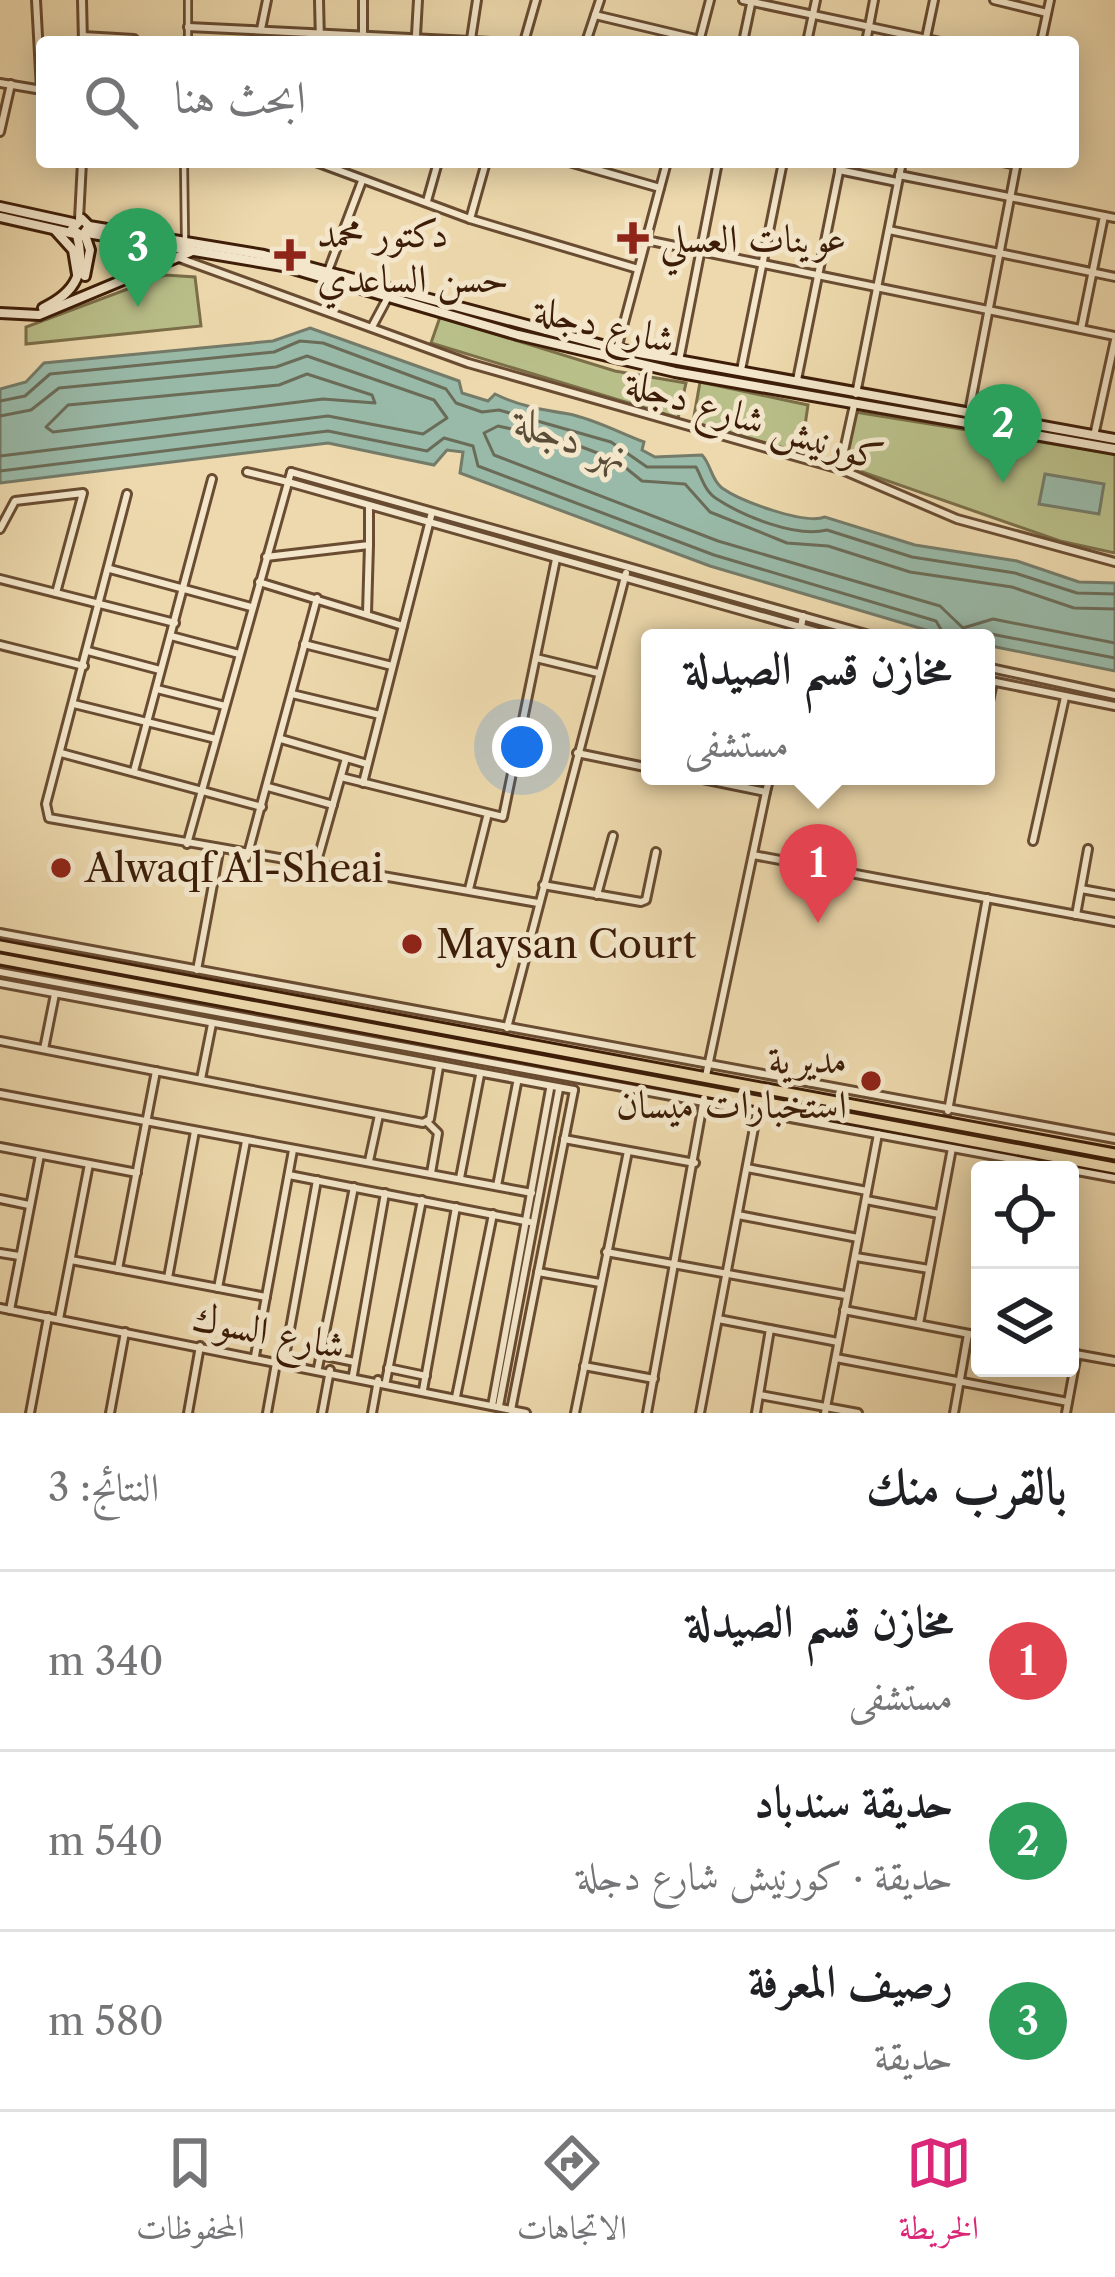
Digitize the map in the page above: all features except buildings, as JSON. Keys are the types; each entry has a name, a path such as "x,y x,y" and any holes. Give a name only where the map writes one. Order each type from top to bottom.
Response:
{"main road":[{"name":"شارع دجلة","path":"0,207 81,229 283,266 590,353 1115,449"},
{"name":"شارع دجلة","path":"0,218 54,230 185,238 328,271 617,349 855,400 1115,439"},
{"path":"61,303 83,263 81,229"},
{"path":"61,303 87,270 81,229"},
{"path":"54,230 73,250 76,282"},
{"path":"0,311 39,315 198,250"},
{"path":"0,946 705,1085 820,1118 1115,1168"},
{"path":"0,958 284,1019 705,1085 826,1095 1115,1154"},
{"path":"287,1000 290,987"}],"street":[{"path":"36,0 38,36"},
{"path":"82,0 83,36"},
{"path":"188,0 188,36"},
{"path":"261,29 267,0"},
{"path":"319,0 321,36"},
{"path":"363,0 363,32"},
{"path":"416,35 418,0"},
{"path":"472,36 477,0"},
{"path":"526,36 536,0"},
{"path":"588,36 600,0"},
{"path":"700,36 710,0"},
{"path":"808,36 816,0"},
{"path":"867,36 874,0"},
{"path":"926,36 934,0"},
{"path":"994,0 1047,13"},
{"path":"1042,36 1050,0"},
{"path":"744,36 749,1 908,36"},
{"path":"595,15 679,36"},
{"path":"188,27 427,36"},
{"path":"0,82 36,89"},
{"path":"0,132 10,84"},
{"path":"81,229 82,168"},
{"path":"184,168 185,238"},
{"path":"331,168 470,219 638,268"},
{"path":"427,201 436,168"},
{"path":"470,219 485,168"},
{"path":"590,168 660,188"},
{"path":"617,349 665,168"},
{"path":"679,361 717,168"},
{"path":"740,374 781,168"},
{"path":"796,384 840,168"},
{"path":"850,168 1115,218"},
{"path":"840,469 900,168"},
{"path":"968,414 1016,168"},
{"path":"328,271 362,181"},
{"path":"1081,329 1104,216"},
{"path":"889,230 1115,277"},
{"path":"646,240 1115,338 1094,436"},
{"name":"كورنيش شارع دجلة","path":"174,257 469,363 840,469 957,519 1115,562"},
{"path":"373,325 388,297"},
{"path":"247,472 808,629"},
{"path":"186,845 291,472 848,629"},
{"path":"134,771 212,479"},
{"path":"0,529 15,501 83,494 56,593"},
{"path":"127,494 46,804 49,818 219,852 538,903"},
{"path":"367,614 369,506"},
{"path":"363,783 432,512"},
{"path":"266,557 369,544"},
{"path":"341,777 487,817 503,817 556,559"},
{"path":"507,1028 628,567"},
{"path":"110,568 252,607"},
{"path":"0,579 175,623"},
{"path":"259,582 403,626"},
{"path":"247,856 316,598"},
{"path":"739,610 742,599"},
{"path":"801,627 803,616"},
{"path":"171,636 239,654"},
{"path":"304,644 392,666"},
{"path":"0,645 84,666"},
{"path":"88,651 162,670"},
{"path":"536,658 598,673"},
{"path":"995,670 1115,695"},
{"path":"995,682 1115,706"},
{"path":"157,689 225,706"},
{"path":"292,694 380,715"},
{"path":"1033,841 1065,697"},
{"path":"74,704 216,739"},
{"path":"280,739 368,764"},
{"path":"61,753 262,806"},
{"path":"577,753 641,766"},
{"path":"316,865 346,758"},
{"path":"729,785 766,793"},
{"path":"647,1413 695,1163 705,1085 768,785"},
{"path":"268,787 333,806"},
{"path":"469,891 487,817"},
{"path":"597,896 613,836"},
{"path":"1076,915 1088,849"},
{"path":"197,970 219,852"},
{"path":"543,886 646,900 656,852"},
{"path":"753,855 1115,922"},
{"path":"1081,889 1115,895"},
{"path":"948,1111 987,898"},
{"path":"0,933 507,1028 705,1085 758,1112 820,1118 878,1134 1115,1178"},
{"path":"0,972 183,1007 284,1019 576,1079 705,1085"},
{"path":"0,983 554,1090 566,1085 574,1090"},
{"path":"44,1049 55,994"},
{"path":"181,1018 183,1007"},
{"path":"201,1079 212,1024"},
{"path":"0,1041 428,1123 437,1130 431,1173"},
{"path":"428,1123 439,1067"},
{"path":"118,1269 156,1071"},
{"path":"460,1178 480,1075"},
{"path":"496,1406 554,1075"},
{"path":"511,1410 576,1079"},
{"path":"497,1186 517,1083"},
{"path":"530,1222 554,1090"},
{"path":"0,1094 532,1193"},
{"path":"826,1095 1115,1139"},
{"path":"700,1413 758,1112"},
{"path":"369,1161 380,1115"},
{"path":"168,1278 195,1131"},
{"path":"826,1410 878,1134"},
{"path":"564,1139 695,1163"},
{"path":"218,1288 246,1141"},
{"path":"0,1147 137,1173"},
{"path":"919,1324 952,1148"},
{"path":"255,1356 293,1150"},
{"path":"575,1413 628,1150"},
{"path":"10,1310 40,1155"},
{"path":"59,1319 89,1164"},
{"path":"747,1168 940,1214"},
{"path":"289,1175 530,1222"},
{"path":"267,1413 317,1180"},
{"path":"317,1368 353,1187"},
{"path":"353,1375 385,1193"},
{"path":"0,1199 29,1204"},
{"path":"372,1413 388,1368 422,1200"},
{"path":"423,1390 456,1207"},
{"path":"456,1397 494,1214"},
{"path":"738,1216 858,1238"},
{"path":"605,1252 845,1294"},
{"path":"0,1253 19,1256"},
{"path":"855,1257 929,1269"},
{"path":"70,1260 266,1297"},
{"path":"537,1272 600,1283"},
{"name":"شارع السوك","path":"0,1308 382,1380 526,1413"},
{"path":"844,1310 971,1334"},
{"path":"30,1413 48,1317"},
{"path":"718,1319 838,1342"},
{"path":"756,1413 770,1329"},
{"path":"110,1413 125,1332"},
{"path":"954,1413 968,1334"},
{"path":"188,1413 200,1346"},
{"path":"1079,1354 1115,1361"},
{"path":"320,1355 356,1362"},
{"path":"836,1358 1068,1402"},
{"path":"584,1366 654,1379"},
{"path":"388,1368 426,1376"},
{"path":"322,1413 330,1370"},
{"path":"1066,1413 1071,1377"},
{"path":"760,1395 858,1413"}],"green space":[{"path":"165,275 195,277 201,326 26,344 26,327"},
{"path":"440,317 615,371 686,383 678,418 431,343"},
{"path":"700,382 808,405 801,453 693,422"},
{"path":"855,412 1115,454 1115,553 1060,541 845,466"}],"water":[{"name":"نهر دجلة","path":"310,328 459,381 462,393 488,401 495,394 597,423 644,442 642,450 655,457 702,455 722,488 773,510 803,518 825,517 915,545 1017,561 1079,582 1115,583 1115,671 995,647 995,629 923,629 710,566 460,473 463,452 447,450 434,465 328,443 0,483 0,389 26,382 44,363 273,341"},
{"path":"1045,474 1104,484 1099,514 1039,504"}],"place":[{"name":"عوينات العسلي","path":"633,238"},
{"name":"دكتور محمد حسن الساعدي","path":"290,255"},
{"name":"رصيف المعرفة","path":"138,307"},
{"name":"حديقة سندباد","path":"1003,483"},
{"name":"Alwaqf Al-Sheai","path":"61,868"},
{"name":"مخازن قسم الصيدلة","path":"818,923"},
{"name":"Maysan Court","path":"412,944"},
{"name":"مديرية استخبارات ميسان","path":"871,1081"}]}
